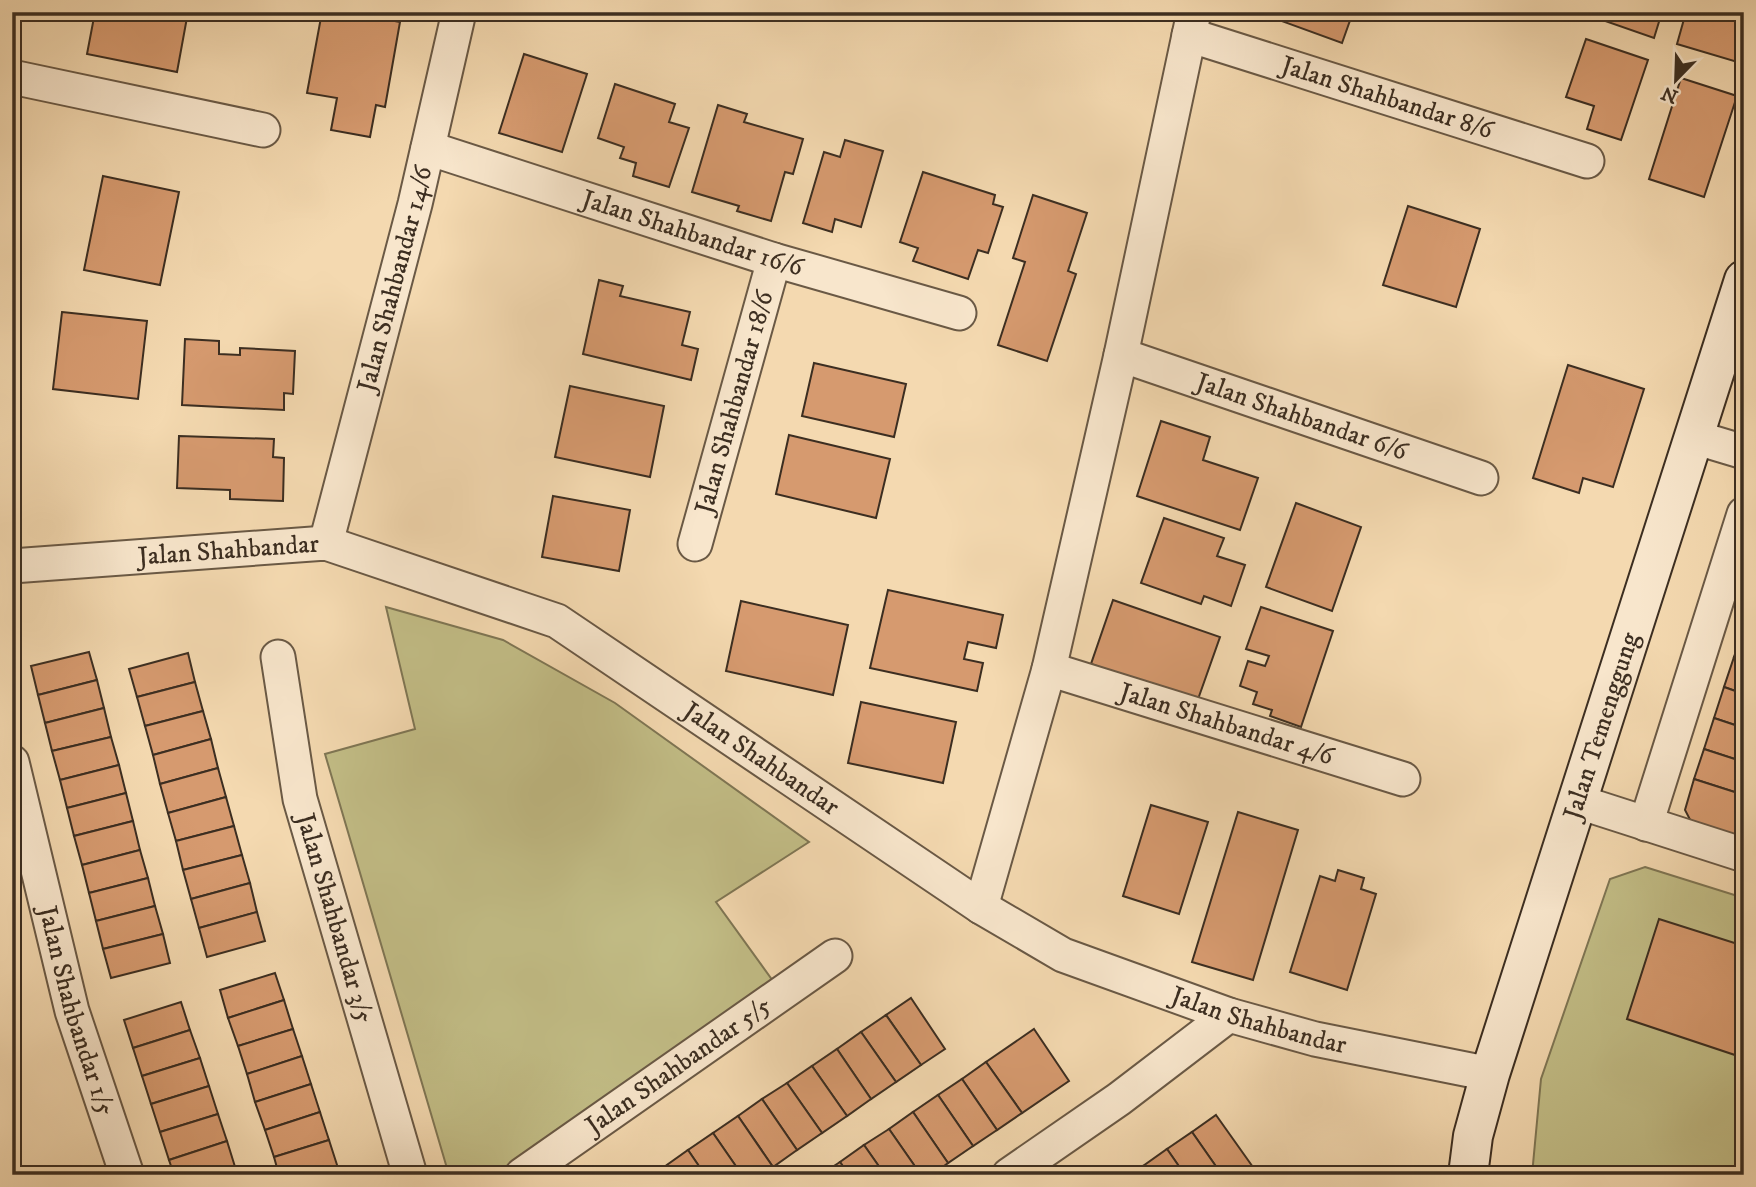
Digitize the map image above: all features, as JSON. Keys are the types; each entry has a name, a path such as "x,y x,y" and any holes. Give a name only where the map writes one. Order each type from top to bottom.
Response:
{"street":[{"name":"Jalan Shahbandar 14/6","path":"326,543 428,148 459,12"},
{"name":"Jalan Shahbandar 8/6","path":"1191,24 1587,161"},
{"path":"981,907 1049,669 1121,355 1191,24"},
{"path":"12,77 263,130"},
{"name":"Jalan Shahbandar 16/6","path":"428,148 774,260 959,313"},
{"name":"Jalan Shahbandar 18/6","path":"695,544 774,260"},
{"name":"Jalan Temenggung","path":"1468,1175 1473,1136 1490,1074 1744,280"},
{"name":"Jalan Shahbandar 6/6","path":"1121,355 1481,478"},
{"path":"1694,437 1744,452"},
{"path":"1646,824 1744,514"},
{"name":"Jalan Shahbandar","path":"12,566 326,543 557,621 981,907 1063,955 1229,1015 1315,1039 1490,1074"},
{"name":"Jalan Shahbandar 3/5","path":"278,657 300,799 410,1175"},
{"name":"Jalan Shahbandar 4/6","path":"1049,669 1403,779"},
{"name":"Jalan Shahbandar 1/5","path":"12,762 72,1011 127,1175"},
{"path":"1576,801 1744,855"},
{"name":"Jalan Shahbandar 5/5","path":"522,1175 835,956"},
{"path":"1009,1175 1119,1099 1229,1015"}],"shaded area":[{"path":"386,607 503,640 615,703 809,842 716,902 778,988 509,1175 449,1175 325,754 415,729"},
{"path":"1645,867 1744,898 1744,1175 1532,1175 1541,1079 1610,879"}],"building":[{"path":"95,12 188,12 177,72 87,54"},
{"path":"322,12 347,12 400,22 385,107 376,105 370,137 331,130 337,98 307,93"},
{"path":"1257,12 1353,12 1342,43"},
{"path":"1662,12 1654,38 1585,14"},
{"path":"1686,12 1744,12 1744,64 1677,44"},
{"path":"1586,39 1648,60 1621,140 1587,129 1594,106 1566,97"},
{"path":"524,54 587,74 562,152 499,133"},
{"path":"1681,78 1737,96 1704,197 1649,179"},
{"path":"615,84 675,104 669,122 689,128 669,187 633,176 636,163 620,158 624,147 598,138"},
{"path":"718,105 747,114 744,122 803,139 793,174 785,172 771,221 737,211 739,206 692,192"},
{"path":"845,140 883,151 861,227 835,219 832,232 803,223 824,152 840,157"},
{"path":"923,172 995,195 993,204 1003,207 988,253 978,250 968,279 913,261 918,248 900,242"},
{"path":"103,176 179,192 160,285 84,270"},
{"path":"1033,195 1087,213 1068,271 1076,274 1047,361 998,345 1025,262 1013,258"},
{"path":"1408,206 1480,229 1456,307 1383,285"},
{"path":"599,280 623,286 620,296 690,312 682,345 698,349 691,380 583,354"},
{"path":"62,312 147,321 138,399 53,389"},
{"path":"185,339 219,341 219,354 240,355 240,348 295,351 293,394 284,393 284,410 182,405"},
{"path":"814,363 906,384 894,437 802,416"},
{"path":"1568,365 1644,389 1613,487 1583,478 1579,493 1533,478"},
{"path":"570,386 664,406 650,477 555,457"},
{"path":"1161,421 1210,437 1203,460 1258,478 1240,530 1137,496"},
{"path":"789,435 890,459 876,518 776,494"},
{"path":"179,436 274,439 273,457 284,458 283,501 230,499 230,490 177,488"},
{"path":"553,496 630,510 619,571 542,557"},
{"path":"1296,503 1361,527 1332,611 1266,587"},
{"path":"1164,518 1224,538 1217,556 1245,565 1231,606 1204,596 1201,604 1141,583"},
{"path":"888,590 1003,615 996,648 968,642 964,659 983,663 977,691 870,668"},
{"path":"1113,600 1220,637 1197,702 1091,664"},
{"path":"741,601 848,625 833,695 726,671"},
{"path":"1261,607 1333,631 1301,727 1270,716 1272,710 1253,704 1257,692 1240,686 1248,661 1265,666 1269,656 1246,649"},
{"path":"1744,627 1744,660 1734,657"},
{"path":"89,652 97,680 38,695 31,666"},
{"path":"188,653 195,682 137,697 129,669"},
{"path":"1734,657 1744,660 1744,694 1724,687"},
{"path":"97,680 104,708 45,723 38,695"},
{"path":"195,682 203,711 145,726 137,697"},
{"path":"1724,687 1744,694 1744,728 1714,718"},
{"path":"861,702 956,722 943,783 848,763"},
{"path":"104,708 111,737 52,751 45,723"},
{"path":"203,711 211,739 153,755 145,726"},
{"path":"1714,718 1744,728 1744,762 1704,749"},
{"path":"111,737 119,765 60,780 52,751"},
{"path":"211,739 218,768 160,784 153,755"},
{"path":"1704,749 1744,762 1744,795 1694,779"},
{"path":"119,765 126,793 67,808 60,780"},
{"path":"218,768 226,797 168,813 160,784"},
{"path":"1694,779 1744,795 1744,850 1698,835 1685,810"},
{"path":"126,793 133,821 74,836 67,808"},
{"path":"226,797 234,826 176,841 168,813"},
{"path":"1151,805 1208,822 1179,914 1123,896"},
{"path":"1238,812 1298,830 1253,980 1192,962"},
{"path":"133,821 140,850 82,865 74,836"},
{"path":"234,826 242,855 183,870 176,841"},
{"path":"140,850 148,878 89,893 82,865"},
{"path":"242,855 250,883 191,899 183,870"},
{"path":"1338,870 1364,878 1361,889 1376,894 1347,990 1290,972 1320,876 1335,881"},
{"path":"148,878 155,906 96,921 89,893"},
{"path":"250,883 257,912 199,928 191,899"},
{"path":"155,906 163,934 103,949 96,921"},
{"path":"257,912 265,941 207,957 199,928"},
{"path":"1659,919 1744,946 1744,1058 1627,1019"},
{"path":"163,934 170,963 111,978 103,949"},
{"path":"275,973 284,1000 228,1018 220,990"},
{"path":"911,998 945,1049 921,1065 886,1015"},
{"path":"284,1000 293,1029 238,1046 228,1018"},
{"path":"181,1002 190,1030 133,1048 124,1020"},
{"path":"886,1015 921,1065 896,1082 861,1032"},
{"path":"293,1029 302,1056 247,1074 238,1046"},
{"path":"1034,1029 1069,1081 1022,1113 986,1062"},
{"path":"190,1030 200,1058 142,1076 133,1048"},
{"path":"861,1032 896,1082 871,1099 837,1049"},
{"path":"837,1049 871,1099 847,1116 812,1066"},
{"path":"302,1056 311,1084 255,1102 247,1074"},
{"path":"200,1058 209,1086 151,1104 142,1076"},
{"path":"986,1062 1022,1113 997,1130 962,1079"},
{"path":"812,1066 847,1116 822,1133 787,1083"},
{"path":"962,1079 997,1130 973,1146 938,1095"},
{"path":"787,1083 822,1133 797,1150 762,1099"},
{"path":"311,1084 320,1112 265,1130 255,1102"},
{"path":"209,1086 218,1114 160,1132 151,1104"},
{"path":"938,1095 973,1146 948,1163 913,1112"},
{"path":"762,1099 797,1150 773,1167 738,1116"},
{"path":"320,1112 329,1140 274,1157 265,1130"},
{"path":"913,1112 948,1163 932,1175 921,1175 889,1129"},
{"path":"218,1114 227,1141 169,1160 160,1132"},
{"path":"1216,1115 1255,1170 1248,1175 1222,1175 1192,1132"},
{"path":"738,1116 773,1167 761,1175 742,1175 713,1133"},
{"path":"889,1129 921,1175 885,1175 864,1145"},
{"path":"1192,1132 1222,1175 1185,1175 1167,1149"},
{"path":"713,1133 742,1175 705,1175 688,1150"},
{"path":"329,1140 338,1168 315,1175 279,1175 274,1157"},
{"path":"227,1141 236,1170 220,1175 174,1175 169,1160"},
{"path":"864,1145 885,1175 849,1175 840,1162"},
{"path":"1167,1149 1185,1175 1149,1175 1143,1166"},
{"path":"688,1150 705,1175 669,1175 664,1167"},
{"path":"840,1162 849,1175 820,1175"},
{"path":"1143,1166 1149,1175 1130,1175"},
{"path":"338,1168 340,1175 315,1175"}]}
